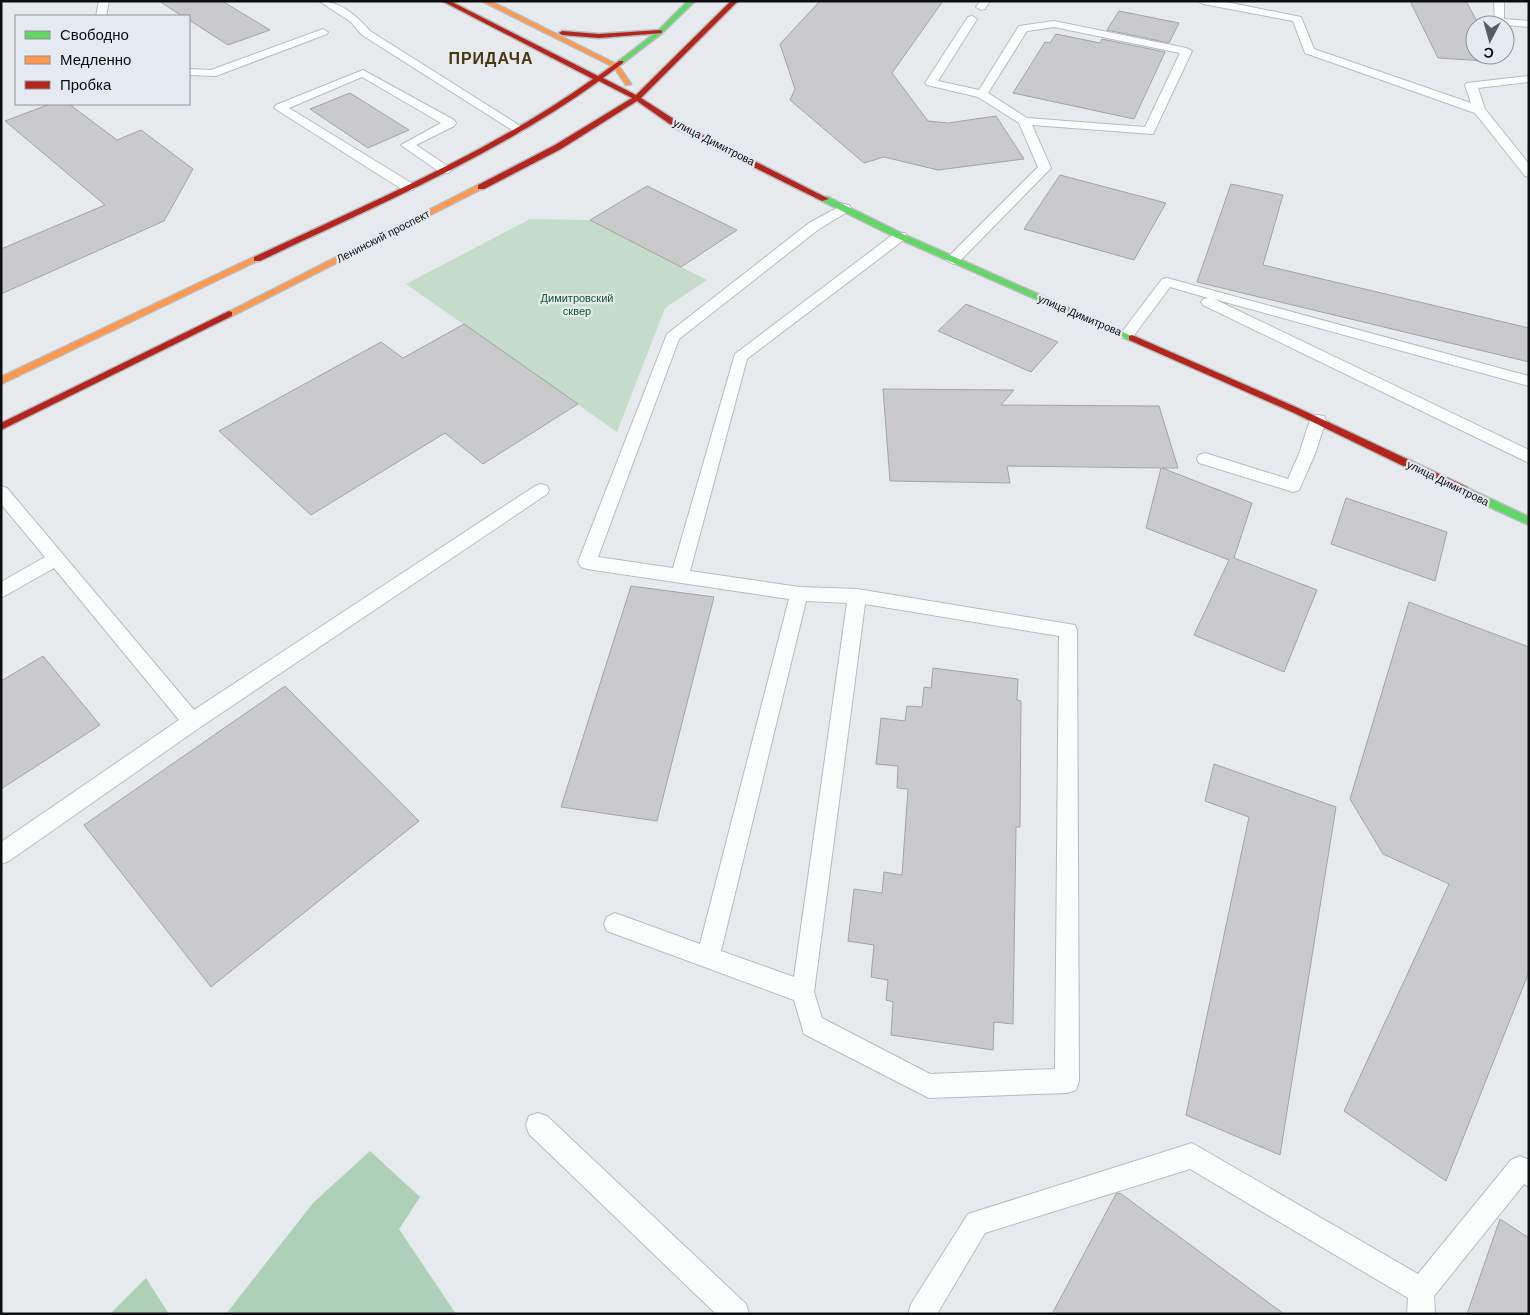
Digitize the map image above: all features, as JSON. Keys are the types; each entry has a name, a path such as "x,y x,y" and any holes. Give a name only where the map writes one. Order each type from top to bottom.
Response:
{"main road":[{"name":"улица Димитрова","path":"445,1 637,98 680,127 900,236 1318,420 1529,521"},
{"path":"485,1 616,66"},
{"path":"1,381 445,170 519,129 599,79 660,32 692,1"},
{"name":"Ленинский проспект","path":"1,427 394,232 558,147 637,98 735,1"},
{"path":"546,31 582,36 620,36 660,32"},
{"name":"улица Димитрова","path":"616,66 637,98"}],"lane":[{"path":"101,15 104,1"},
{"path":"324,1 355,20 366,33 519,129"},
{"path":"1203,1 1297,19 1309,51 1479,110"},
{"path":"1499,1 1499,22 1529,24"},
{"path":"972,18 931,83 982,94 1024,121 1149,130 1186,50 1054,24 1023,28 982,94"},
{"path":"190,72 212,74 323,32"},
{"path":"408,187 280,108 362,73 450,123 407,145 445,170"},
{"path":"1529,79 1471,85 1479,110 1529,173"},
{"path":"953,260 1045,168 1024,121"},
{"path":"844,208 814,226 672,337 587,562 799,594 857,596 1068,630 1067,1082 929,1086 812,1026 804,992 857,596"},
{"path":"680,576 740,357 900,236"},
{"path":"1127,335 1167,282"},
{"path":"1167,282 1529,381"},
{"path":"1167,282 1529,457"},
{"path":"1205,459 1293,486 1307,454 1318,420"},
{"path":"1,854 192,722 541,490"},
{"path":"1,492 192,722"},
{"path":"1,591 56,559"},
{"path":"708,957 799,594"},
{"path":"615,924 804,992"},
{"path":"538,1125 736,1314"},
{"path":"921,1314 977,1223 1192,1156 1421,1302 1520,1169 1529,1174"}],"green space":[{"name":"Димитровский сквер","path":"530,219 590,220 707,280 665,308 617,432 406,284"},
{"path":"370,1151 420,1197 399,1229 456,1314 226,1314 313,1203"},
{"path":"146,1278 169,1314 110,1314"}],"building":[{"path":"159,1 222,1 270,30 228,45 190,21 190,15 180,15"},
{"path":"820,1 943,1 892,73 928,121 948,123 996,116 1024,159 938,170 884,157 864,163 790,100 795,89 780,44"},
{"path":"1410,1 1466,1 1474,15 1465,15 1465,60 1438,58"},
{"path":"1119,11 1179,23 1169,43 1107,30"},
{"path":"1056,34 1100,43 1102,39 1165,52 1134,119 1013,93 1045,42 1050,43"},
{"path":"350,93 409,130 368,148 310,109"},
{"path":"47,105 70,105 117,140 141,130 193,169 164,221 1,294 1,249 105,205 5,121"},
{"path":"1060,175 1166,203 1134,260 1024,229"},
{"path":"1231,184 1283,195 1263,265 1529,328 1529,362 1197,282"},
{"path":"647,186 737,230 681,267 590,220"},
{"path":"966,304 1058,342 1031,372 938,331"},
{"path":"464,324 578,404 483,464 445,433 311,515 219,431 381,342 403,358"},
{"path":"883,389 1014,390 1001,405 1159,406 1178,468 1162,468 1252,503 1234,558 1317,590 1284,672 1194,635 1229,560 1146,528 1161,468 1007,466 1010,483 890,481"},
{"path":"1346,498 1447,532 1435,581 1331,544"},
{"path":"631,586 714,597 657,821 561,807"},
{"path":"1409,602 1529,647 1529,972 1446,1181 1344,1111 1449,884 1383,854 1350,799"},
{"path":"43,656 100,725 1,789 1,681"},
{"path":"933,668 1018,679 1017,700 1021,701 1020,827 1016,827 1013,1024 994,1022 993,1050 891,1035 893,1002 886,1000 888,980 871,977 874,945 848,941 854,889 882,893 884,872 902,875 908,789 897,788 898,766 876,764 881,718 905,721 907,706 922,707 924,687 931,688"},
{"path":"285,686 419,821 211,987 84,825"},
{"path":"1214,764 1336,807 1280,1155 1186,1115 1249,817 1205,801"},
{"path":"1120,1193 1284,1314 1052,1314 1116,1194"},
{"path":"1500,1219 1529,1238 1529,1314 1467,1314"}],"traffic: fast":[{"path":"621,62 660,32 692,1"},
{"path":"825,199 900,236 1132,338"},
{"path":"1463,490 1529,521"}],"traffic: slow":[{"path":"485,1 616,66 628,84"},
{"path":"229,314 481,187"},
{"path":"1,381 257,259"}],"traffic: jam":[{"path":"445,1 637,98 680,127 825,199"},
{"path":"481,187 558,147 637,98 735,1"},
{"path":"562,33 599,36 660,32"},
{"path":"257,259 398,193 491,146 536,120 621,62"},
{"path":"1,427 229,314"},
{"path":"1132,338 1295,410 1463,490"}],"district":[{"name":"ПРИДАЧА","path":"491,58"}]}
